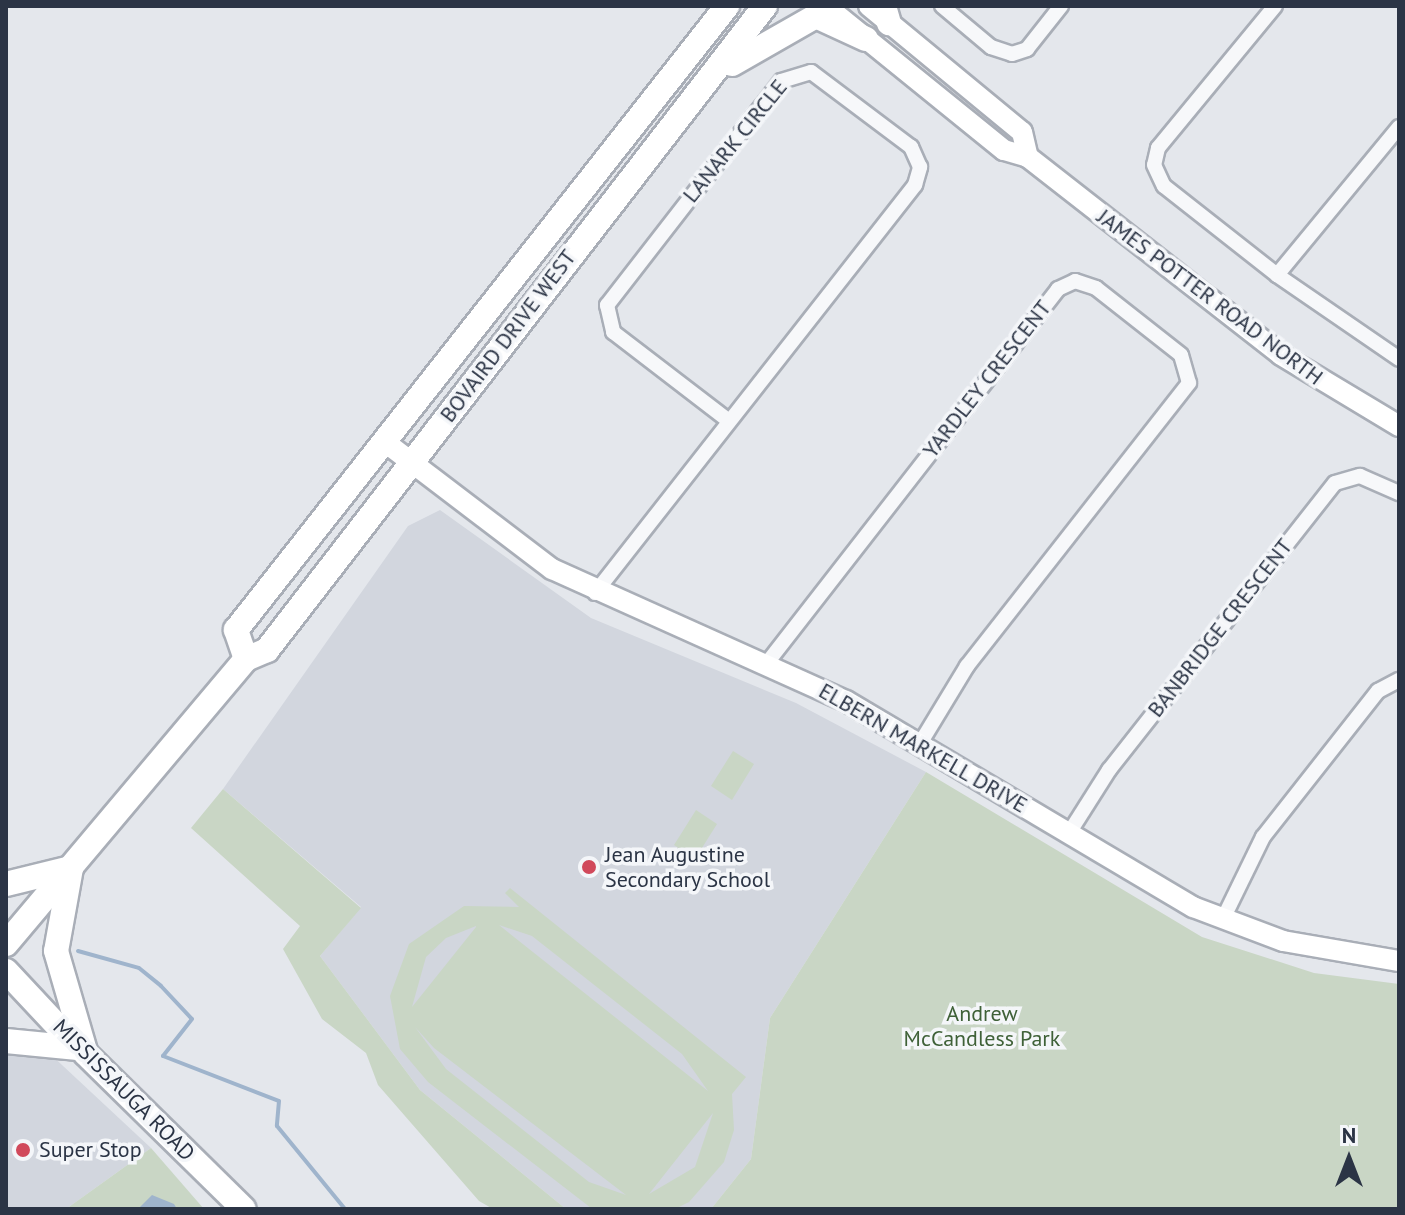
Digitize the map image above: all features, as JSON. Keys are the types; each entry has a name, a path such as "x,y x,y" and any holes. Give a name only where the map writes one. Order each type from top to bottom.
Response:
{"main road":[{"path":"692,51 719,6"},
{"name":"BOVAIRD DRIVE WEST","path":"246,659 236,630 727,6"},
{"name":"BOVAIRD DRIVE WEST","path":"6,944 246,659 267,650 765,6"},
{"path":"701,88 801,20 834,21 866,39"},
{"path":"6,884 71,868 56,951 82,1051 6,1041"},
{"name":"MISSISSAUGA ROAD","path":"6,971 82,1051 244,1209"}],"street":[{"path":"826,6 1004,150 1028,157 1022,132 886,14 869,6"},
{"path":"942,6 991,47 1012,54 1027,49 1061,6"},
{"path":"1275,6 1154,160 1164,186 1277,275 1399,359"},
{"name":"LANARK CIRCLE","path":"595,593 729,421 919,176 911,147 811,72 781,81 607,305 613,332 729,421"},
{"path":"1277,275 1393,143 1399,127"},
{"name":"JAMES POTTER ROAD NORTH","path":"1028,157 1281,355 1399,426"},
{"name":"YARDLEY CRESCENT","path":"767,663 1058,289 1075,281 1096,288 1181,355 1189,383 967,666 921,742"},
{"name":"ELBERN MARKELL DRIVE","path":"385,442 595,593 767,663 921,742 1069,833 1223,919 1313,948 1399,961"},
{"name":"BANBRIDGE CRESCENT","path":"1069,833 1109,770 1335,483 1360,476 1399,493"},
{"path":"1223,919 1263,837 1378,691 1399,680"}],"shaded area":[{"name":"Jean Augustine Secondary School","path":"440,510 591,618 796,703 926,772 770,1018 751,1159 711,1209 566,1209 420,1090 320,956 361,907 223,789 408,526"},
{"path":"6,1035 32,1037 151,1148 66,1209 6,1209"}],"green space":[{"path":"733,751 754,764 732,800 711,786"},
{"name":"Andrew McCandless Park","path":"926,772 1202,937 1314,973 1399,984 1399,1209 711,1209 751,1159 770,1018"},
{"path":"223,789 361,908 320,956 420,1090 566,1209 493,1209 479,1201 378,1085 366,1053 322,1019 283,949 300,926 191,828"},
{"path":"696,810 717,824 695,859 674,845"},
{"path":"510,888 746,1077 732,1094 734,1130 724,1162 689,1202 675,1209 591,1208 428,1082 400,1049 390,996 409,944 464,906 519,907 505,893","holes":["499,925 532,936 682,1054 708,1091","476,926 412,1007 426,957 446,938","415,1027 434,1048 626,1195 589,1182 446,1069","713,1113 695,1167 649,1194"]},
{"path":"151,1148 204,1209 66,1209"}],"water":[{"path":"152,1195 174,1204 177,1209 138,1209"}],"waterway":[{"path":"78,951 139,968 161,986 192,1019 163,1056 279,1101 277,1126 345,1209"}],"place":[{"name":"Jean Augustine Secondary School","path":"589,867"},
{"name":"Super Stop","path":"23,1150"}]}
